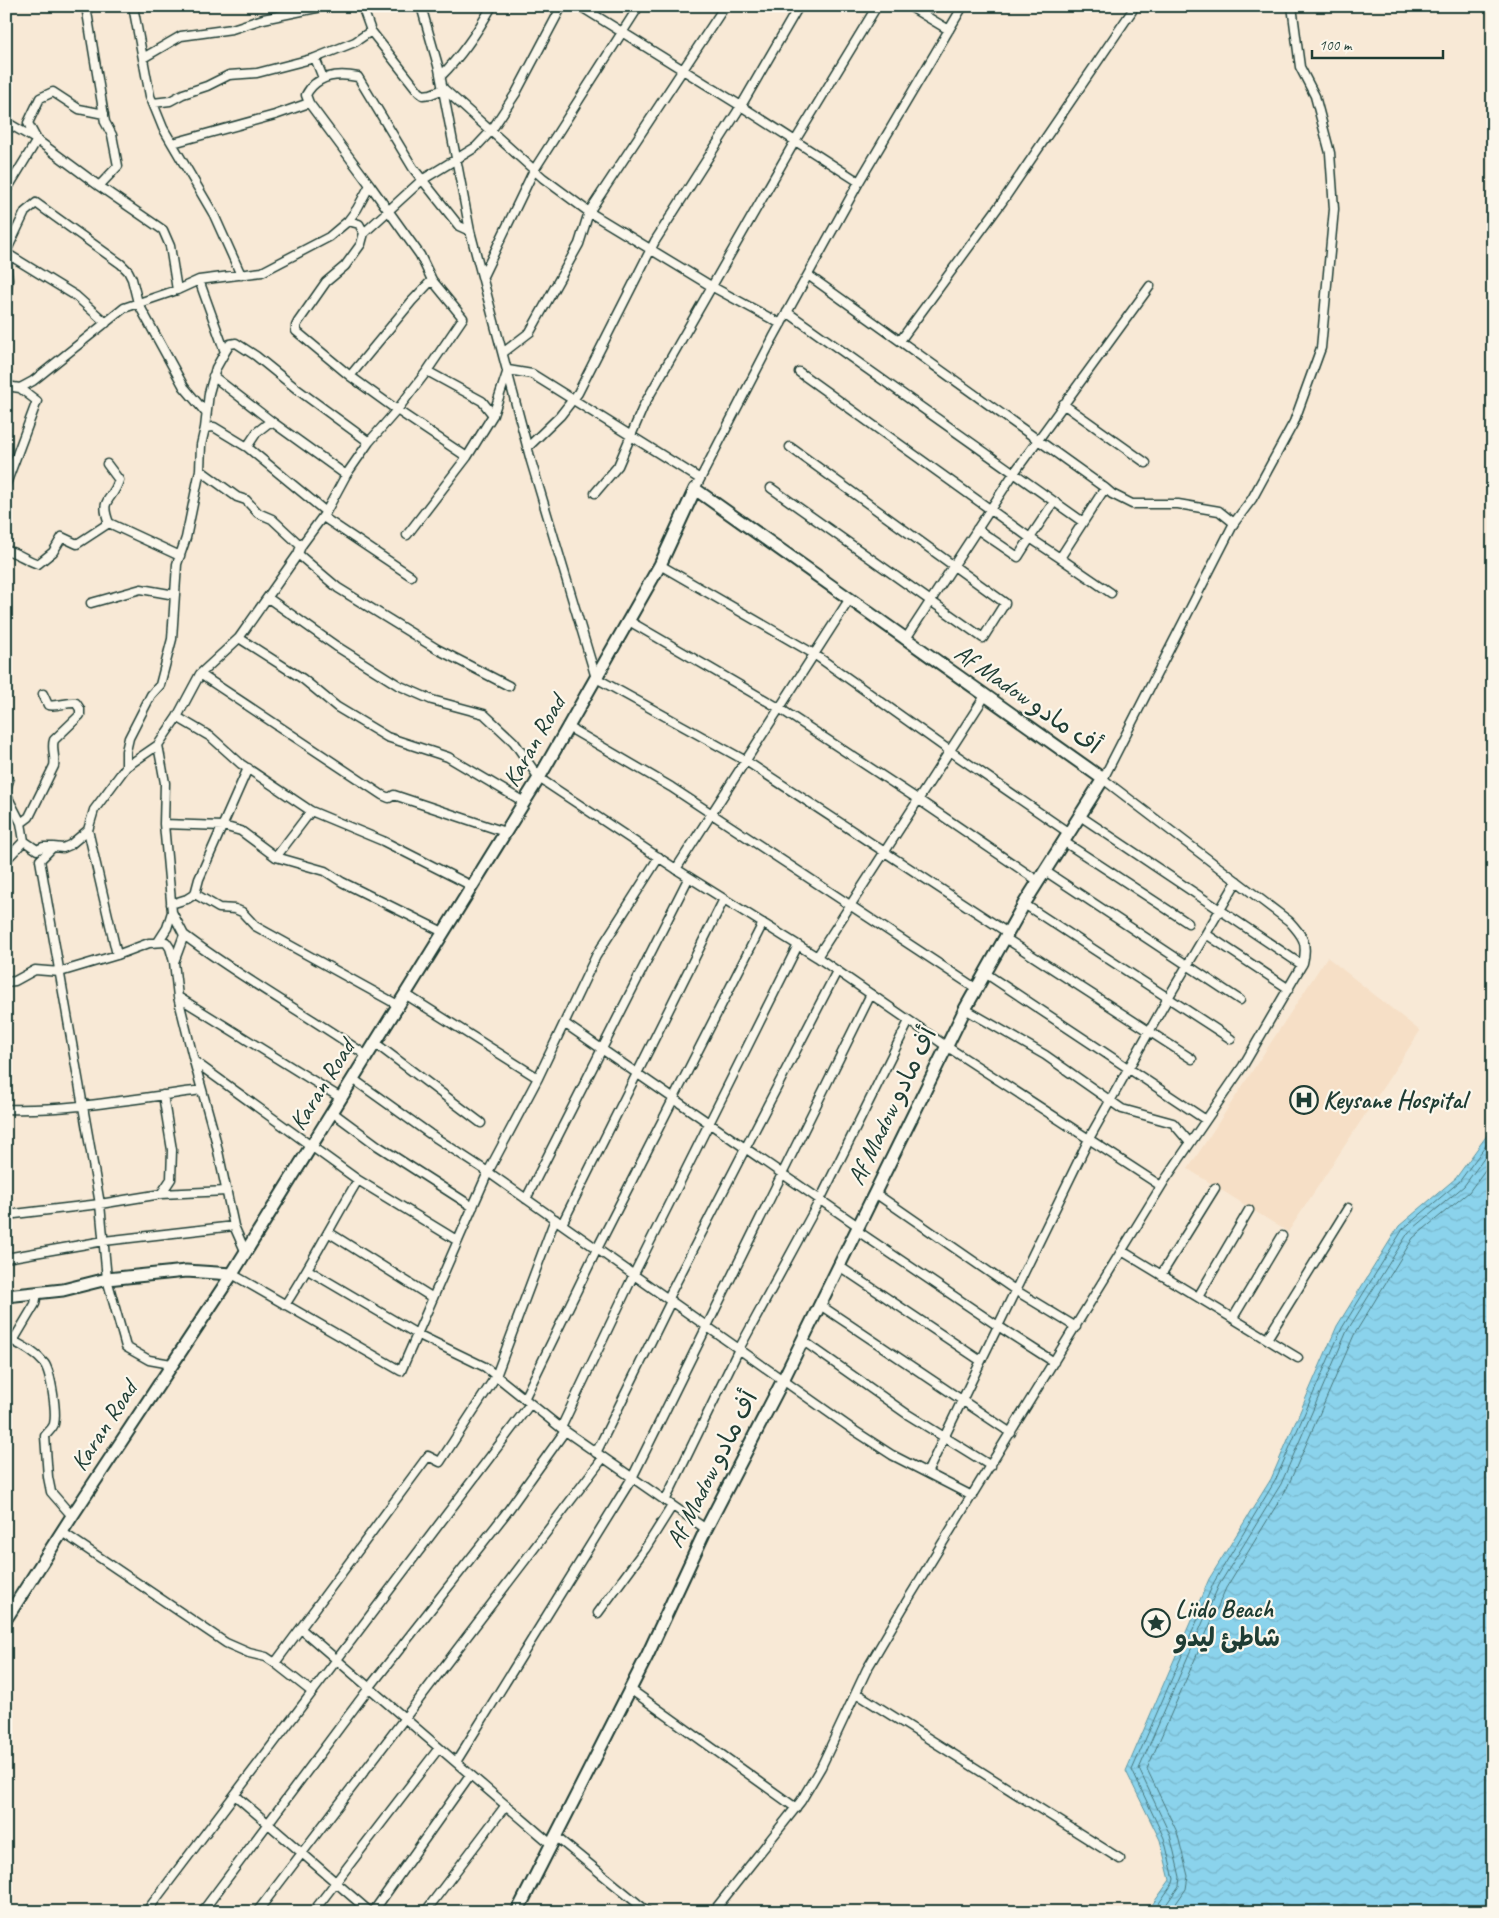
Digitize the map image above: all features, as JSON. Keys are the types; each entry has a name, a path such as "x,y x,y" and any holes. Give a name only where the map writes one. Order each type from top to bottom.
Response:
{"street":[{"path":"6,10 7,6"},
{"path":"86,6 105,122 112,134 118,166 99,186"},
{"path":"133,6 153,103 163,128 214,215 241,274"},
{"path":"143,58 181,36 232,30 263,19 326,6"},
{"path":"362,6 371,31 423,95 444,89"},
{"path":"421,6 444,89 470,231 528,447 596,678 746,761 885,852 1006,936 1192,1059"},
{"path":"441,76 459,58 477,33 492,6"},
{"path":"467,457 350,376 300,335 296,331 296,326 326,282 346,266 361,244 364,233 422,180 445,164 457,160 476,147 491,131 516,93 562,6"},
{"path":"580,6 859,182"},
{"path":"483,276 534,170 639,6"},
{"path":"504,352 530,332 579,244 590,212 725,6"},
{"path":"528,447 560,416 578,393 651,251 741,106 799,6"},
{"path":"595,493 618,466 644,405 711,286 877,6"},
{"path":"909,6 949,30"},
{"path":"508,370 532,374 630,436 697,484 787,312 859,182 963,6"},
{"path":"713,1912 796,1808 821,1767 867,1669 907,1601 1161,1186 1243,1066 1302,965 1306,949 1304,940 1297,929 1237,881 1103,780 1234,523 1252,499 1294,422 1321,348 1334,209 1330,153 1315,96 1300,68 1292,6"},
{"path":"900,342 1002,202 1132,11"},
{"path":"153,103 170,101 229,75 257,72 315,58 355,42 371,31"},
{"path":"315,58 324,78"},
{"path":"116,955 88,830 94,810 126,767 158,745 177,717 200,674 239,638 325,514 346,475 369,442 427,371 463,318 432,280 420,255 309,104 306,95 310,87 324,78 343,74 358,77 413,168 459,226 470,231"},
{"path":"444,89 534,170 590,212 651,251 781,324"},
{"path":"37,140 28,123 40,98 52,92 79,109 104,114"},
{"path":"173,143 309,104"},
{"path":"6,122 37,140 163,230 170,246 177,290"},
{"path":"6,191 37,140"},
{"path":"20,388 33,382 124,308 177,290 199,280 262,272 329,237 357,209 370,185"},
{"path":"106,323 76,296 6,253 26,212 36,203 121,264 132,279 138,303 184,388 206,413"},
{"path":"348,220 359,224 364,233"},
{"path":"6,258 8,279 6,306"},
{"path":"808,275 1112,494 1132,504 1178,504 1219,511 1234,523"},
{"path":"199,280 224,352"},
{"path":"350,376 412,301 432,280"},
{"path":"905,640 1014,473 1150,286"},
{"path":"787,312 1083,522"},
{"path":"126,767 126,751 129,738 151,694 160,684 172,638 177,564 186,538 200,470 201,445 213,376 224,352 230,344 236,343 256,356 298,390 369,442"},
{"path":"407,535 467,457 493,415 508,370"},
{"path":"427,371 482,401 493,415"},
{"path":"799,372 990,510 1111,593"},
{"path":"213,376 346,475"},
{"path":"6,386 20,388 37,402 6,484"},
{"path":"1063,404 1146,463"},
{"path":"247,447 257,432 271,421"},
{"path":"205,428 214,427 247,447 325,514 411,576"},
{"path":"771,488 982,638 1005,603 790,447"},
{"path":"107,464 119,480 113,495 107,500 104,510 109,523 180,556"},
{"path":"200,470 237,497 246,500 258,513 272,519 299,550 338,588 438,649 509,686"},
{"name":"Karan Road","path":"6,1619 246,1252 539,778 660,566 697,484"},
{"name":"Af Madow أف مادو","path":"517,1912 630,1689 706,1529 783,1380 965,1009 1024,904 1103,780 849,600 697,484"},
{"path":"1060,558 1105,488"},
{"path":"977,529 1018,557 1054,502"},
{"path":"6,550 20,554 38,564 53,552 62,536 77,544 109,523"},
{"path":"660,566 814,654 1188,923"},
{"path":"91,603 141,589 175,595"},
{"path":"268,598 336,646 398,685 432,700 466,711 484,714 514,742 539,778 689,877 817,957 946,1046 1161,1186"},
{"path":"676,868 849,600"},
{"path":"629,621 779,708 1038,881"},
{"path":"239,638 303,678 337,707 387,736 448,757 524,802"},
{"path":"200,674 389,798 394,795 505,832"},
{"path":"21,823 29,817 56,761 54,740 80,715 80,709 76,703 68,702 48,706 43,694"},
{"path":"817,957 985,696"},
{"path":"177,717 210,737 248,768 311,811 383,841 472,886"},
{"path":"568,727 671,787 977,989"},
{"path":"158,745 165,783 164,824 172,908 184,935 230,969 334,1033 367,1056"},
{"path":"158,942 167,928 172,908 195,894 199,879 248,768"},
{"path":"6,777 9,780 6,789"},
{"path":"6,794 21,823 24,841 37,850 43,847 63,848 70,845 88,830"},
{"path":"276,857 311,811"},
{"path":"1080,816 1302,965"},
{"path":"164,824 223,826 241,831 276,857 325,871 342,882 444,932"},
{"path":"6,860 24,841"},
{"path":"54,847 40,860 100,1204 107,1279 126,1347 149,1360 171,1364"},
{"path":"6,1296 63,1290 107,1279 186,1271 232,1274 401,1371 488,1172 538,1078 596,956 659,857"},
{"path":"1045,871 1240,1000"},
{"path":"526,1198 689,877"},
{"path":"927,1473 1089,1139 1168,998 1237,881"},
{"path":"195,894 219,908 235,909 242,912 255,926 398,1005"},
{"path":"276,1663 428,1456 440,1462 496,1376 559,1222 637,1074 724,899"},
{"path":"1024,904 1231,1039"},
{"path":"146,1912 337,1660 527,1401 597,1249 763,923"},
{"path":"1206,934 1289,989"},
{"path":"174,962 184,935"},
{"path":"6,982 15,981 35,970 60,972 116,955 141,945 166,942 174,962 178,997 215,1137 234,1226 246,1252"},
{"path":"202,1912 369,1688 508,1512 563,1430 634,1274 798,945"},
{"path":"596,1453 669,1299 837,971"},
{"path":"985,973 1206,1120"},
{"path":"405,994 538,1078"},
{"path":"456,1762 632,1478 871,994"},
{"path":"178,997 341,1098"},
{"path":"965,1009 1045,1055 1122,1109 1173,1123 1190,1144"},
{"path":"598,1612 645,1549 739,1349 820,1200 909,1021"},
{"path":"564,1023 998,1326 1054,1362"},
{"path":"375,1044 481,1123"},
{"path":"194,1061 358,1180 458,1241"},
{"path":"353,1079 430,1134 526,1198 855,1431 892,1454 972,1496"},
{"path":"6,1108 29,1110 202,1090"},
{"path":"161,1194 171,1179 172,1150 163,1095"},
{"path":"332,1112 378,1146 473,1207"},
{"path":"286,1305 308,1270 358,1180"},
{"path":"1161,1275 1215,1188"},
{"path":"6,1216 161,1194 227,1191"},
{"path":"875,1193 1015,1290 1076,1326"},
{"path":"1267,1339 1348,1208"},
{"path":"1198,1298 1249,1210"},
{"path":"6,1258 104,1241 234,1226"},
{"path":"328,1232 433,1298"},
{"path":"1233,1318 1282,1236"},
{"path":"1122,1251 1298,1358"},
{"path":"839,1266 981,1361"},
{"path":"308,1270 418,1334 485,1367 563,1430 706,1529"},
{"path":"37,1293 36,1304 10,1339 31,1350 44,1364 50,1380 55,1418 53,1427 45,1436 48,1477 51,1492 72,1516"},
{"path":"820,1305 1011,1433"},
{"path":"802,1340 907,1414 991,1466"},
{"path":"257,1912 603,1458"},
{"path":"62,1532 226,1642 266,1657 276,1663 312,1692"},
{"path":"301,1629 506,1805 648,1912"},
{"path":"630,1689 796,1808"},
{"path":"856,1693 1120,1859"},
{"path":"313,1912 440,1748"},
{"path":"235,1795 371,1912 470,1774"},
{"path":"425,1912 506,1805"}],"shaded area":[{"name":"Keysane Hospital","path":"1327,957 1420,1031 1288,1232 1188,1169"}],"water":[{"path":"1493,1127 1493,1912 1147,1912 1170,1880 1160,1840 1126,1771 1209,1579 1271,1479 1337,1326 1399,1226 1456,1178"}],"place":[{"name":"Keysane Hospital","path":"1304,1100"},
{"name":"Liido Beach شاطئ ليدو","path":"1156,1623"}]}
